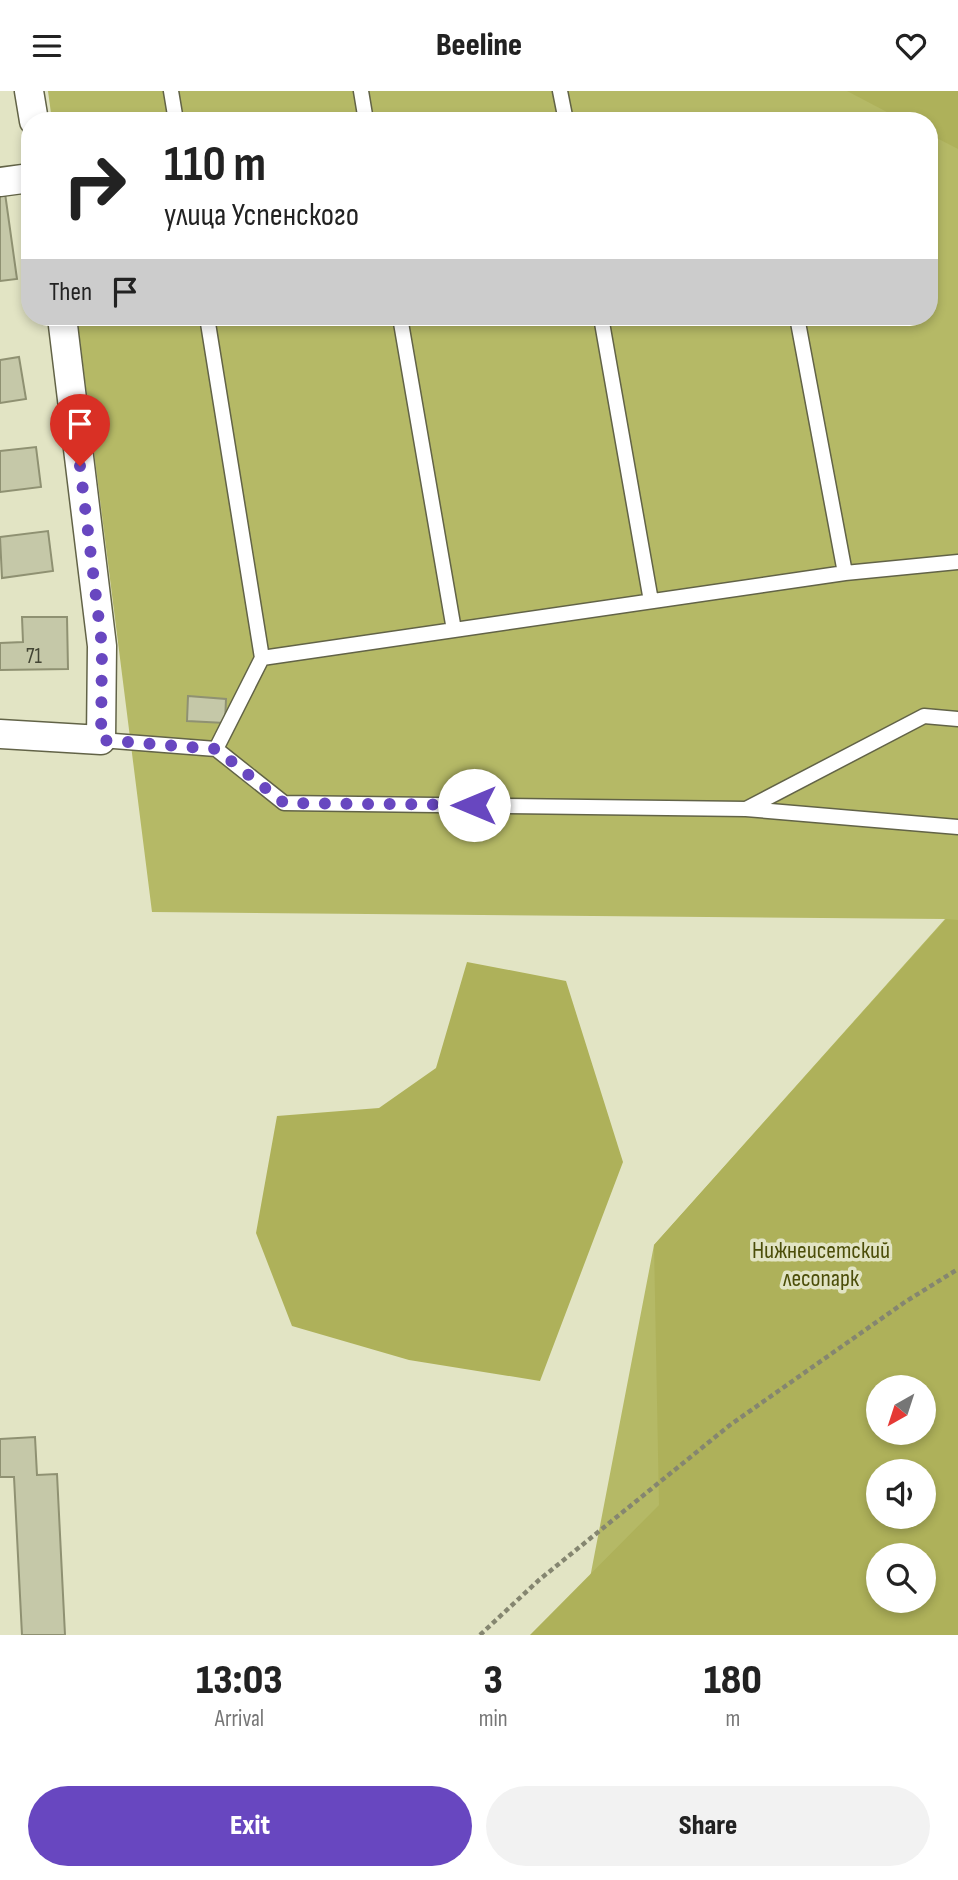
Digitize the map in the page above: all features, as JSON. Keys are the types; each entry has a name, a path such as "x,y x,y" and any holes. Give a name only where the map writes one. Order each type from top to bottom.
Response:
{"street":[{"path":"29,91 32,112"},
{"path":"0,182 21,179"},
{"path":"0,734 101,740 102,646 63,326"}],"lane":[{"path":"171,91 174,112"},
{"path":"360,91 364,112"},
{"path":"560,91 564,112"},
{"path":"208,326 262,658 216,749"},
{"path":"402,326 454,630"},
{"path":"603,326 651,601"},
{"path":"799,326 845,573"},
{"path":"262,658 845,573 958,562"},
{"path":"746,809 924,716 958,719"},
{"path":"101,740 216,749 284,803 746,809 958,827"}],"path":[{"path":"480,1635 539,1580 730,1425 905,1302 958,1269"}],"green space":[{"path":"48,91 958,91 958,1635 579,1635 654,1245 945,919 152,912 78,326 938,326 938,112 51,112"},
{"path":"847,91 958,91 958,149 938,139 938,112 887,112"},
{"name":"Нижнеисетский лесопарк","path":"946,919 958,920 958,1635 530,1635 659,1505 654,1245"},
{"path":"467,962 566,981 623,1162 540,1381 409,1360 292,1326 256,1233 277,1116 379,1108 436,1068"}],"building":[{"path":"4,186 17,279 0,281 0,187"},
{"path":"19,357 26,399 0,403 0,360"},
{"path":"36,447 41,487 0,492 0,451"},
{"path":"48,531 53,571 2,578 0,537"},
{"path":"22,617 67,617 68,669 0,670 0,643 23,642"},
{"path":"188,696 226,699 225,723 187,721"},
{"path":"35,1437 37,1475 57,1474 65,1635 22,1635 14,1477 0,1477 0,1439"}],"route":[{"path":"80,466 102,646 101,740 216,749 284,803 474,805"}]}
